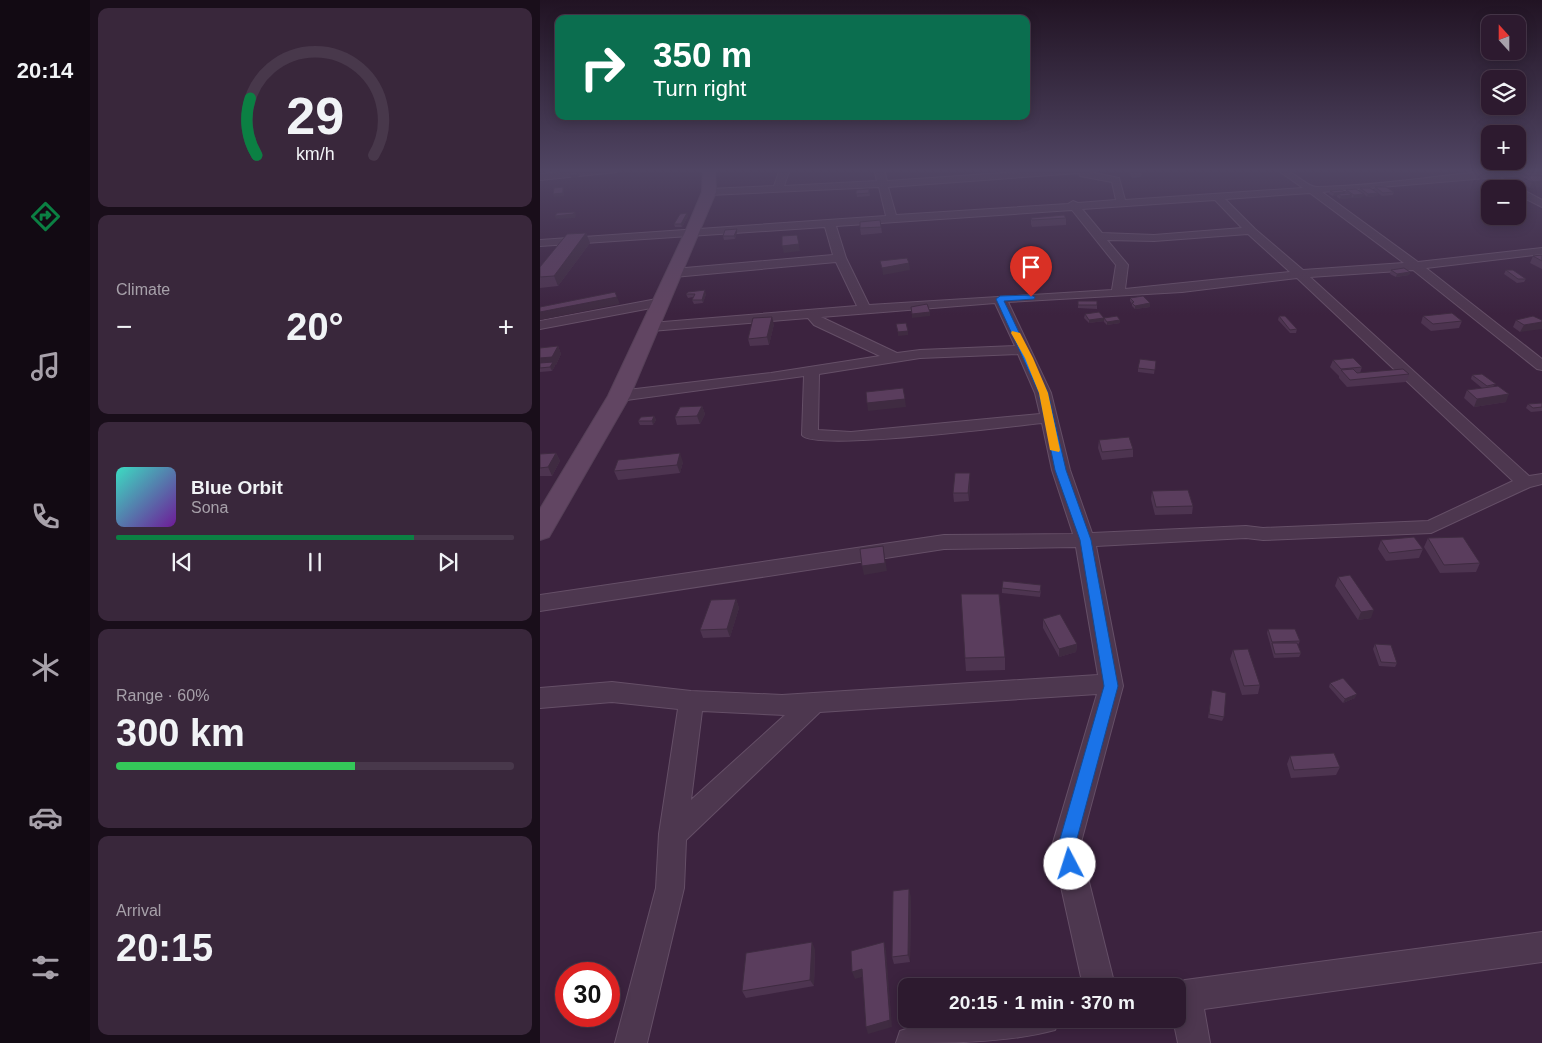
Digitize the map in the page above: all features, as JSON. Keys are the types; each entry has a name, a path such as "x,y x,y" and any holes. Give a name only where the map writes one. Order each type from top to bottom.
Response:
{"street":[{"path":"540,531 620,396 699,218"},
{"path":"540,243 694,230 883,218"},
{"path":"1084,218 1122,265 1118,293"},
{"path":"540,603 944,542 1086,540 1246,532 1263,534 1431,527 1533,481 1251,232 1237,218"},
{"path":"1349,218 1542,366"},
{"path":"829,222 840,258 865,309"},
{"path":"1098,236 1154,238 1251,232"},
{"path":"651,327 1000,299 1118,293 1300,274 1414,266 1542,251"},
{"path":"674,273 840,258"},
{"path":"1000,299 1023,350 1029,358 1043,393 1061,470 1086,540 1111,686 1066,846 1097,978"},
{"path":"540,325 662,302"},
{"path":"812,314 819,322 894,358"},
{"path":"620,396 894,358 1023,350"},
{"path":"812,370 810,435 851,437 1048,418"},
{"path":"540,698 612,692 691,701 782,705 1090,684 1111,686"},
{"path":"631,1043 670,888 673,834 691,701"},
{"path":"673,834 814,702"},
{"path":"1186,996 1542,947"},
{"path":"1186,1015 1194,1043"},
{"path":"912,1043 994,1028"}],"building":[{"path":"678,218 684,218 681,224 674,224"},
{"path":"1031,218 1066,218 1066,218 1032,220"},
{"path":"880,220 881,227 860,228 860,222"},
{"path":"737,229 734,236 723,236 725,230"},
{"path":"586,233 554,276 540,277 540,267 567,234"},
{"path":"797,235 799,244 782,246 782,236"},
{"path":"1022,255 1037,255 1039,260 1023,261"},
{"path":"1542,255 1542,261 1533,256"},
{"path":"907,258 909,263 882,268 880,261"},
{"path":"1404,268 1410,272 1397,274 1391,270"},
{"path":"1506,270 1513,270 1526,279 1518,279"},
{"path":"705,290 702,300 692,300 695,294 686,294 688,292"},
{"path":"615,292 617,297 540,312 540,307"},
{"path":"1143,296 1150,303 1135,306 1130,298"},
{"path":"1078,301 1097,301 1097,305 1078,305"},
{"path":"927,304 930,312 912,314 911,307"},
{"path":"1099,312 1104,318 1089,320 1085,314"},
{"path":"1452,313 1462,321 1433,324 1423,316"},
{"path":"1117,316 1120,320 1107,322 1104,318"},
{"path":"1279,316 1285,316 1297,329 1290,330"},
{"path":"1533,316 1542,320 1542,322 1524,325 1516,320"},
{"path":"772,317 767,337 748,339 753,318"},
{"path":"906,323 908,331 898,332 896,324"},
{"path":"558,346 552,357 540,358 540,348"},
{"path":"1353,358 1362,367 1341,369 1333,360"},
{"path":"1140,359 1156,361 1155,370 1138,368"},
{"path":"553,362 550,367 540,368 540,363"},
{"path":"1353,369 1357,373 1403,369 1409,374 1350,380 1341,370"},
{"path":"1482,374 1496,384 1487,386 1472,375"},
{"path":"1498,386 1509,394 1477,399 1467,390"},
{"path":"903,388 905,399 867,403 866,392"},
{"path":"1542,403 1542,407 1533,408 1528,404"},
{"path":"702,406 697,416 675,417 680,407"},
{"path":"654,416 652,421 638,421 641,417"},
{"path":"1129,437 1133,449 1102,452 1099,440"},
{"path":"556,453 548,467 540,468 540,454"},
{"path":"680,453 677,465 614,471 618,460"},
{"path":"955,473 970,473 968,493 953,493"},
{"path":"1188,490 1193,506 1156,507 1152,491"},
{"path":"1414,537 1423,549 1389,553 1381,540"},
{"path":"1463,537 1480,563 1444,565 1428,538"},
{"path":"883,546 885,563 862,566 860,549"},
{"path":"1350,575 1374,610 1361,612 1338,577"},
{"path":"1003,581 1041,585 1040,592 1002,588"},
{"path":"961,594 999,594 1005,657 965,658"},
{"path":"736,599 727,629 700,630 711,600"},
{"path":"1060,614 1077,644 1059,649 1043,619"},
{"path":"1268,629 1295,629 1300,641 1272,642"},
{"path":"1272,643 1297,643 1301,653 1275,654"},
{"path":"1375,644 1391,645 1397,663 1381,662"},
{"path":"1248,649 1260,685 1244,686 1233,650"},
{"path":"1343,678 1357,694 1345,699 1330,683"},
{"path":"1212,690 1226,693 1224,717 1209,714"},
{"path":"1334,753 1340,767 1294,770 1290,756"},
{"path":"909,889 908,955 892,957 893,891"},
{"path":"812,942 810,980 742,991 746,953"},
{"path":"884,942 890,1020 866,1027 862,969 852,972 851,951"}],"slow traffic":[{"path":"1015,333 1029,358 1043,393 1055,450"}],"route":[{"path":"1031,297 1000,299 1023,350 1029,358 1043,393 1051,436 1086,540 1111,686 1066,846 1070,864"}]}
